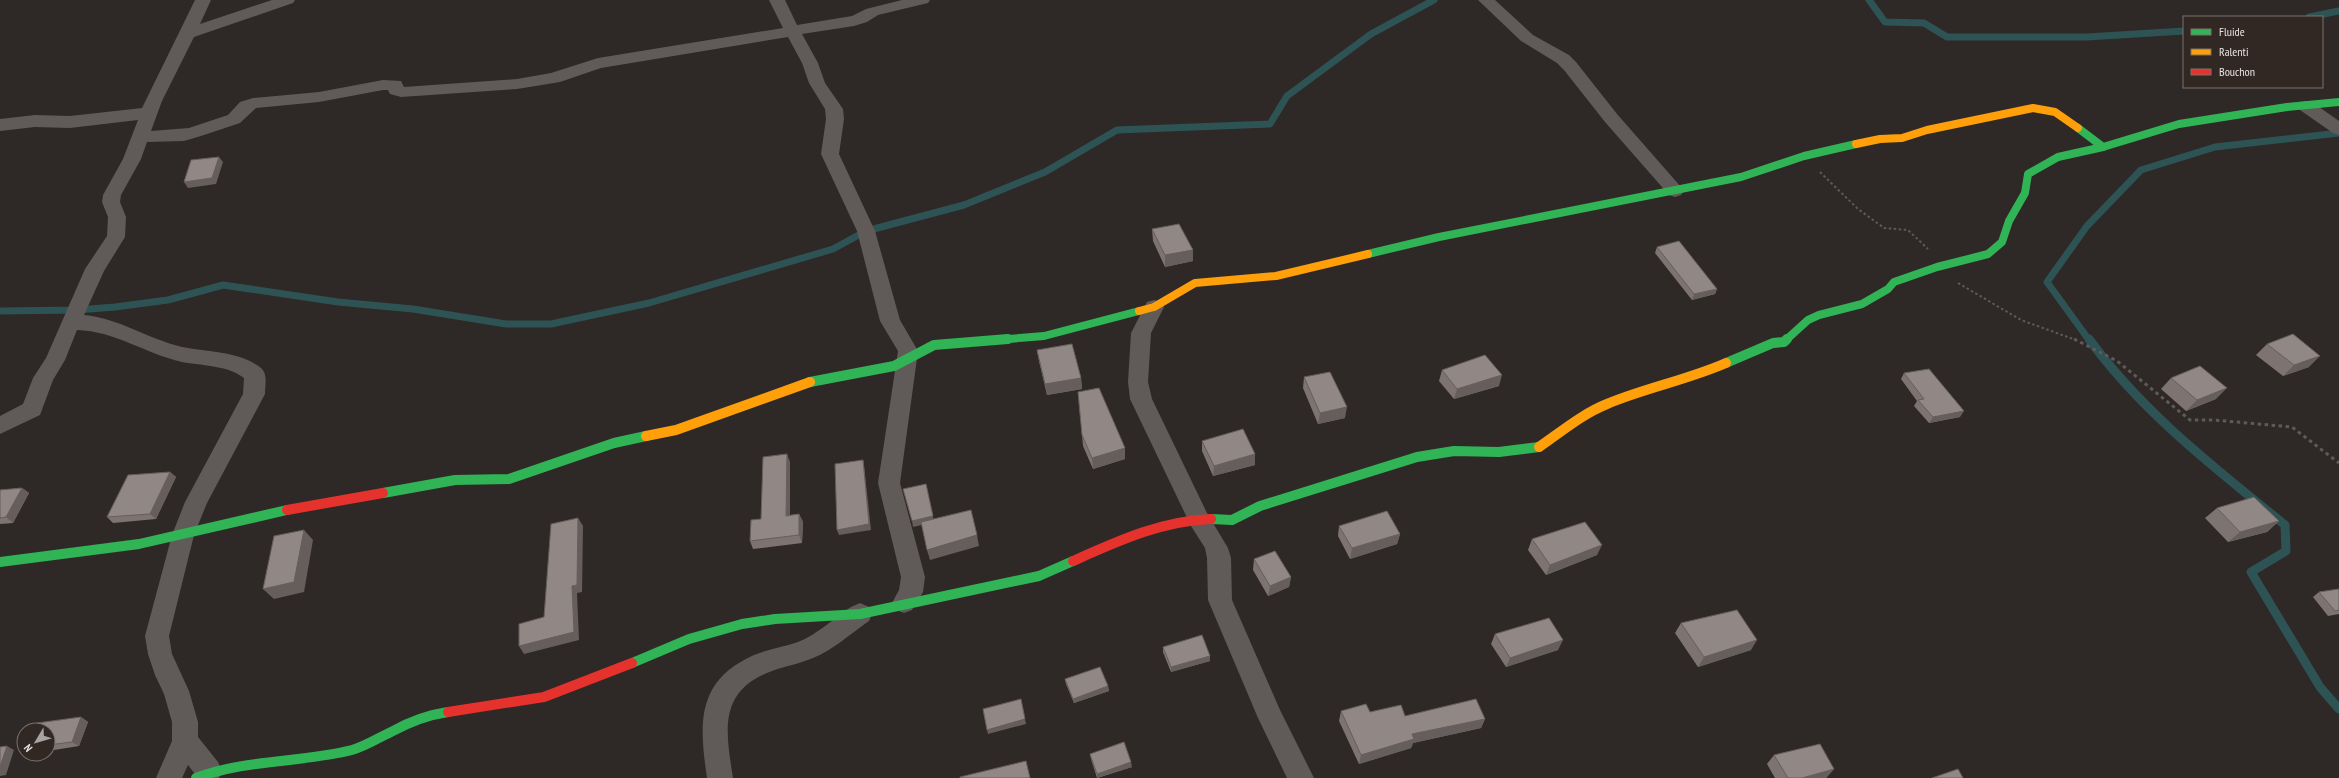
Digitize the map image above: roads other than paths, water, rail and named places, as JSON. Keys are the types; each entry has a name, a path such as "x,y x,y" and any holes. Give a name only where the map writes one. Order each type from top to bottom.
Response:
{"street":[{"path":"0,426 32,409 43,378 55,360 63,338 72,322 95,270 116,237 117,217 111,202 112,195 132,159 142,137 148,113 203,0"},
{"path":"187,34 287,0"},
{"path":"778,0 810,63 817,83 834,109 835,119 830,154 866,231 890,321 908,351 908,359 894,433 888,483 913,577 911,592 904,603"},
{"path":"142,137 184,135 195,132 234,119 246,106 253,103 319,97 383,85 395,85 396,90 400,92 517,84 554,78 598,63 861,19 872,12 922,0"},
{"path":"1486,0 1527,38 1563,59 1570,66 1601,107 1675,191"},
{"path":"185,741 203,774 228,767 310,758 340,752 370,743 399,726 419,717 433,713 461,712 544,697 587,682 689,639 742,624 775,619 860,614 904,603 938,599 1039,576 1136,534 1175,522 1199,519 1232,520 1260,506 1417,457 1454,451 1499,452 1540,447 1591,412 1607,404 1696,376 1774,343 1784,342 1808,320 1827,313 1862,304 1888,289 1894,282 1936,267 1988,254 2002,242 2009,221 2025,193 2028,174 2058,157 2102,146 2122,143 2158,129 2179,124 2339,102"},
{"path":"2306,106 2339,129"},
{"path":"0,562 110,548 183,535 241,519 455,480 509,479 614,443 681,428 818,379 894,366 934,345 1044,336 1154,306 1195,283 1276,276 1439,237 1741,177 1804,156 1880,140 1902,138 1927,130 2033,108 2055,112 2102,146"},
{"path":"0,125 35,122 70,122 148,113"},
{"path":"1154,306 1141,333 1138,382 1141,399 1199,519 1218,552 1218,590 1220,600 1271,718 1301,778"},
{"path":"72,322 99,323 173,352 233,364 250,370 255,375 254,394 196,502 183,535 158,636 160,654 167,675 176,691 185,722 185,741 178,760 168,778"},
{"path":"720,778 712,728 720,697 726,688 762,664 809,648 860,614"}],"waterway":[{"path":"0,311 77,310 115,307 168,300 223,285 338,302 413,309 506,324 551,324 649,303 833,249 866,231 964,205 1045,172 1117,130 1270,124 1287,96 1371,34 1434,0"},
{"path":"1869,0 1885,22 1924,23 1947,37 2087,37 2183,31"},
{"path":"2314,16 2339,11"},
{"path":"2089,340 2047,282 2087,226 2141,170 2215,147 2339,133"},
{"path":"2089,339 2132,391 2156,415 2206,460 2285,525 2286,551 2251,572 2320,687 2339,709"}]}
